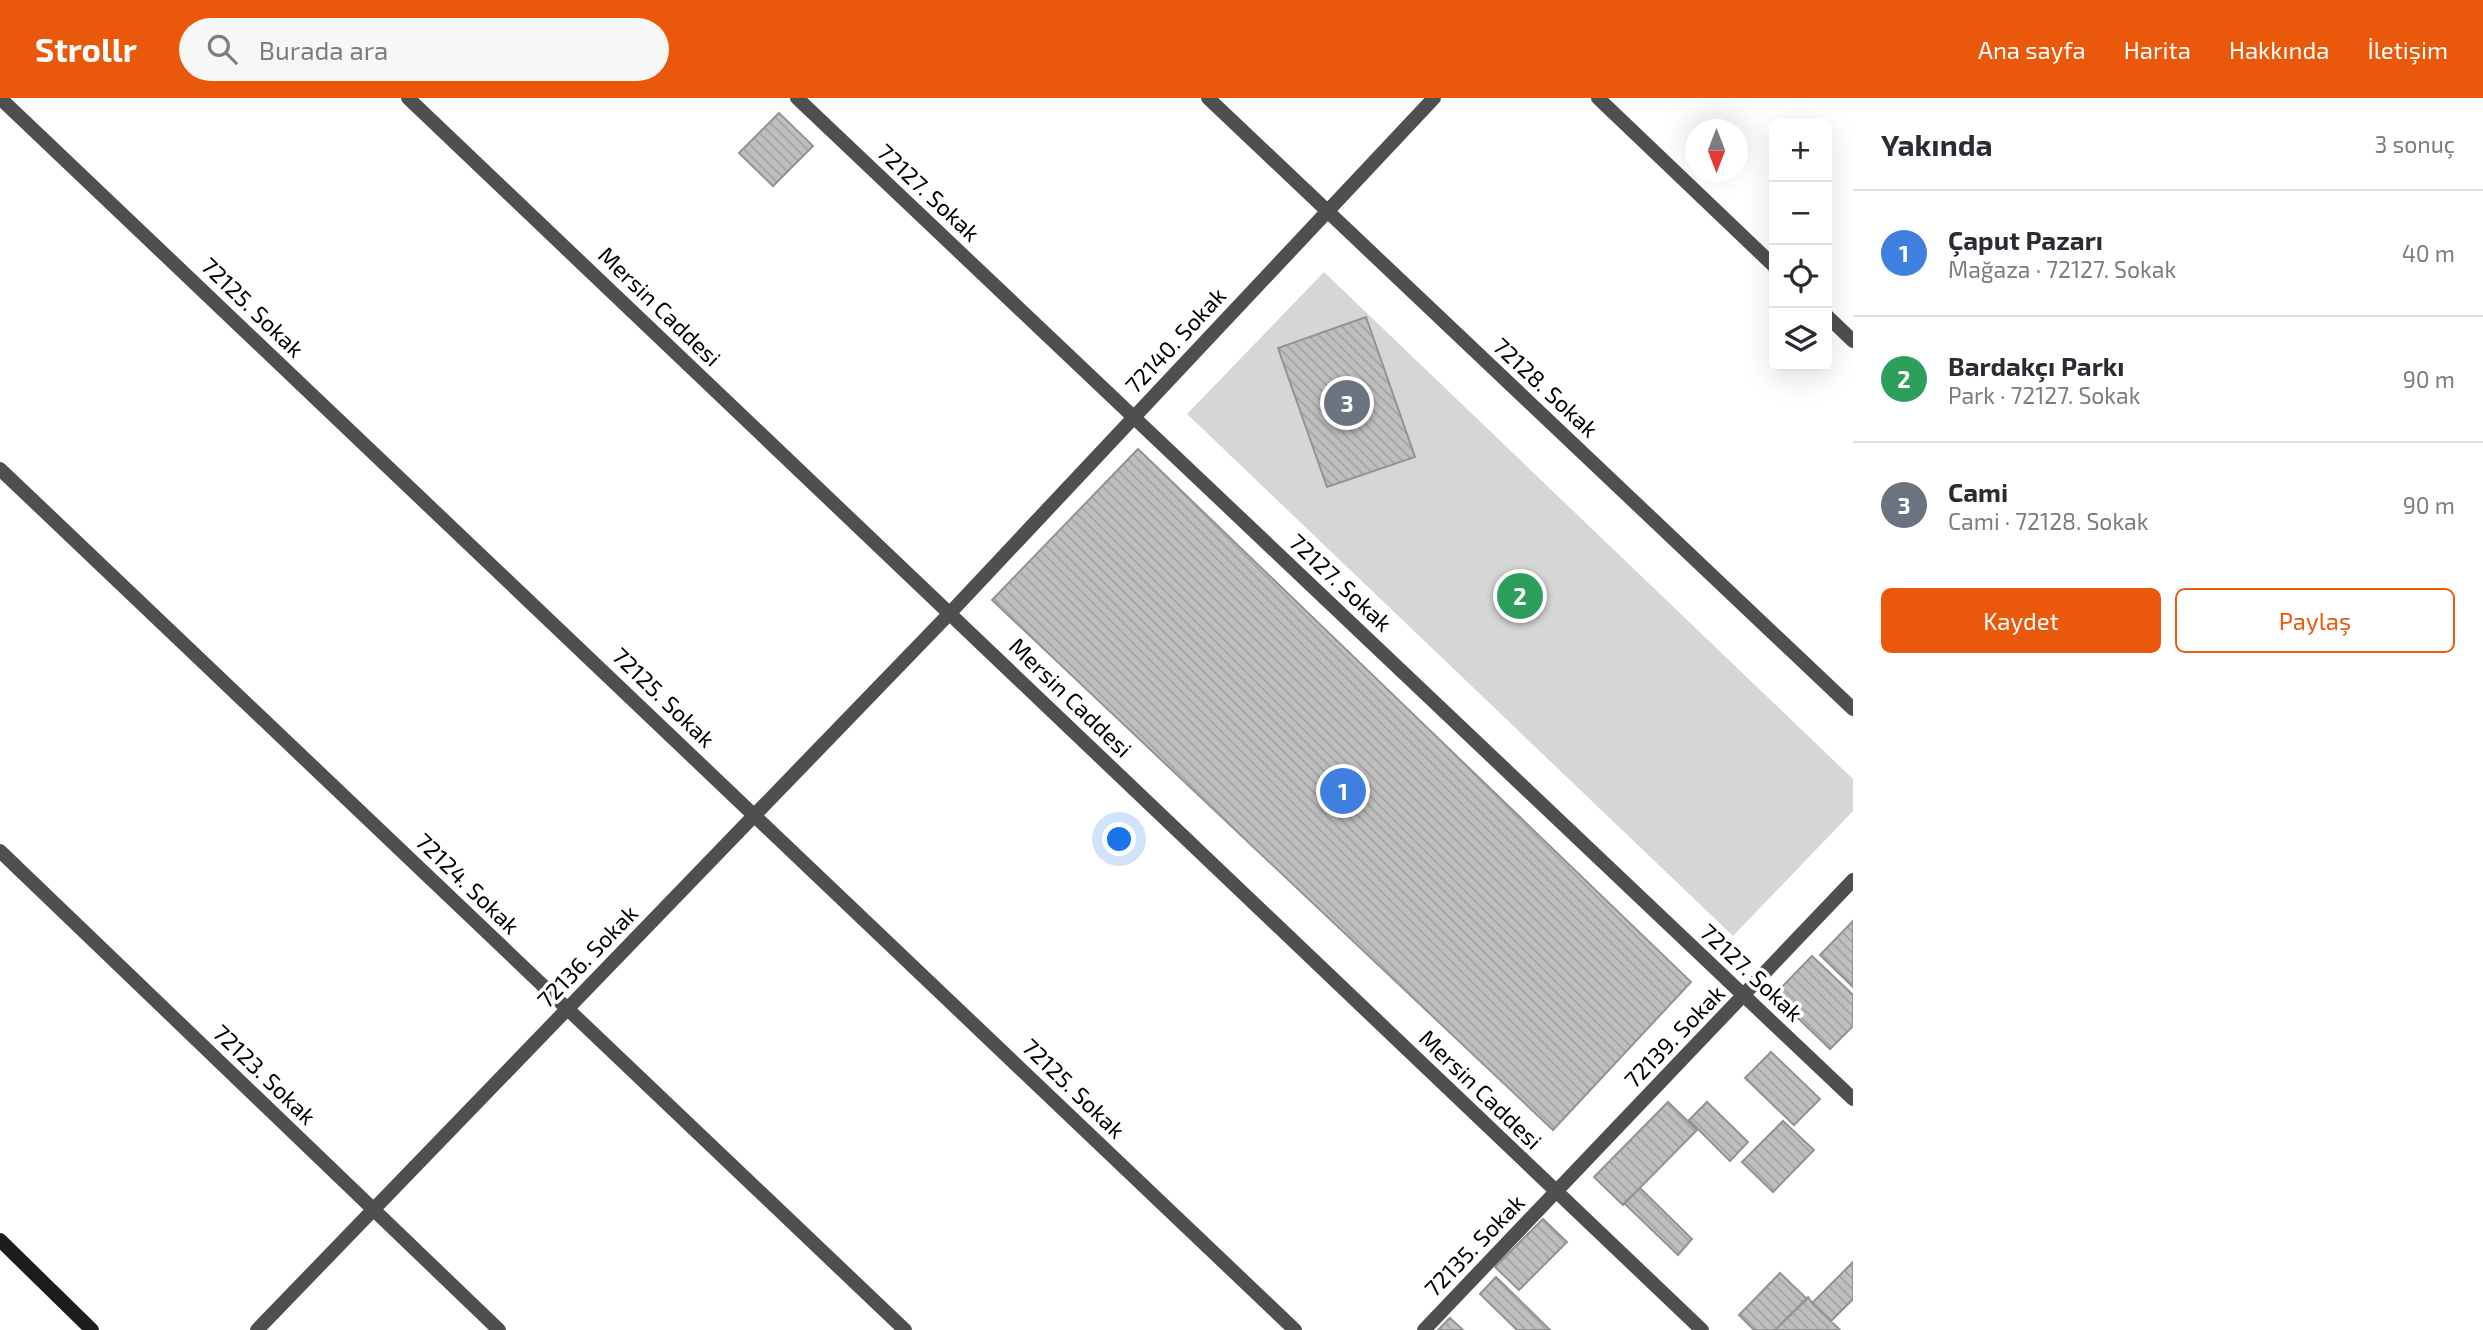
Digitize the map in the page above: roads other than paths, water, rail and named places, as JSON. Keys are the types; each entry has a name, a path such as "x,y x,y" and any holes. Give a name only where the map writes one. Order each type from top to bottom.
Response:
{"street":[{"name":"72125. Sokak","path":"1,98 1295,1330"},
{"name":"Mersin Caddesi","path":"408,98 1702,1330"},
{"name":"72127. Sokak","path":"797,98 1853,1099"},
{"name":"72128. Sokak","path":"1208,98 1853,709"},
{"name":"72140. Sokak","path":"950,614 1434,98"},
{"path":"1598,98 1769,261"},
{"path":"1832,321 1853,341"},
{"name":"72124. Sokak","path":"0,469 905,1330"},
{"name":"72136. Sokak","path":"257,1330 950,614"},
{"name":"72123. Sokak","path":"0,851 499,1330"},
{"name":"72139. Sokak","path":"1556,1192 1853,880"},
{"name":"72135. Sokak","path":"1424,1330 1556,1192"},
{"path":"0,1240 92,1330"}],"place":[{"name":"Cami","path":"1347,403"},
{"name":"Bardakçı Parkı","path":"1520,596"},
{"name":"Çaput Pazarı","path":"1343,791"}]}
